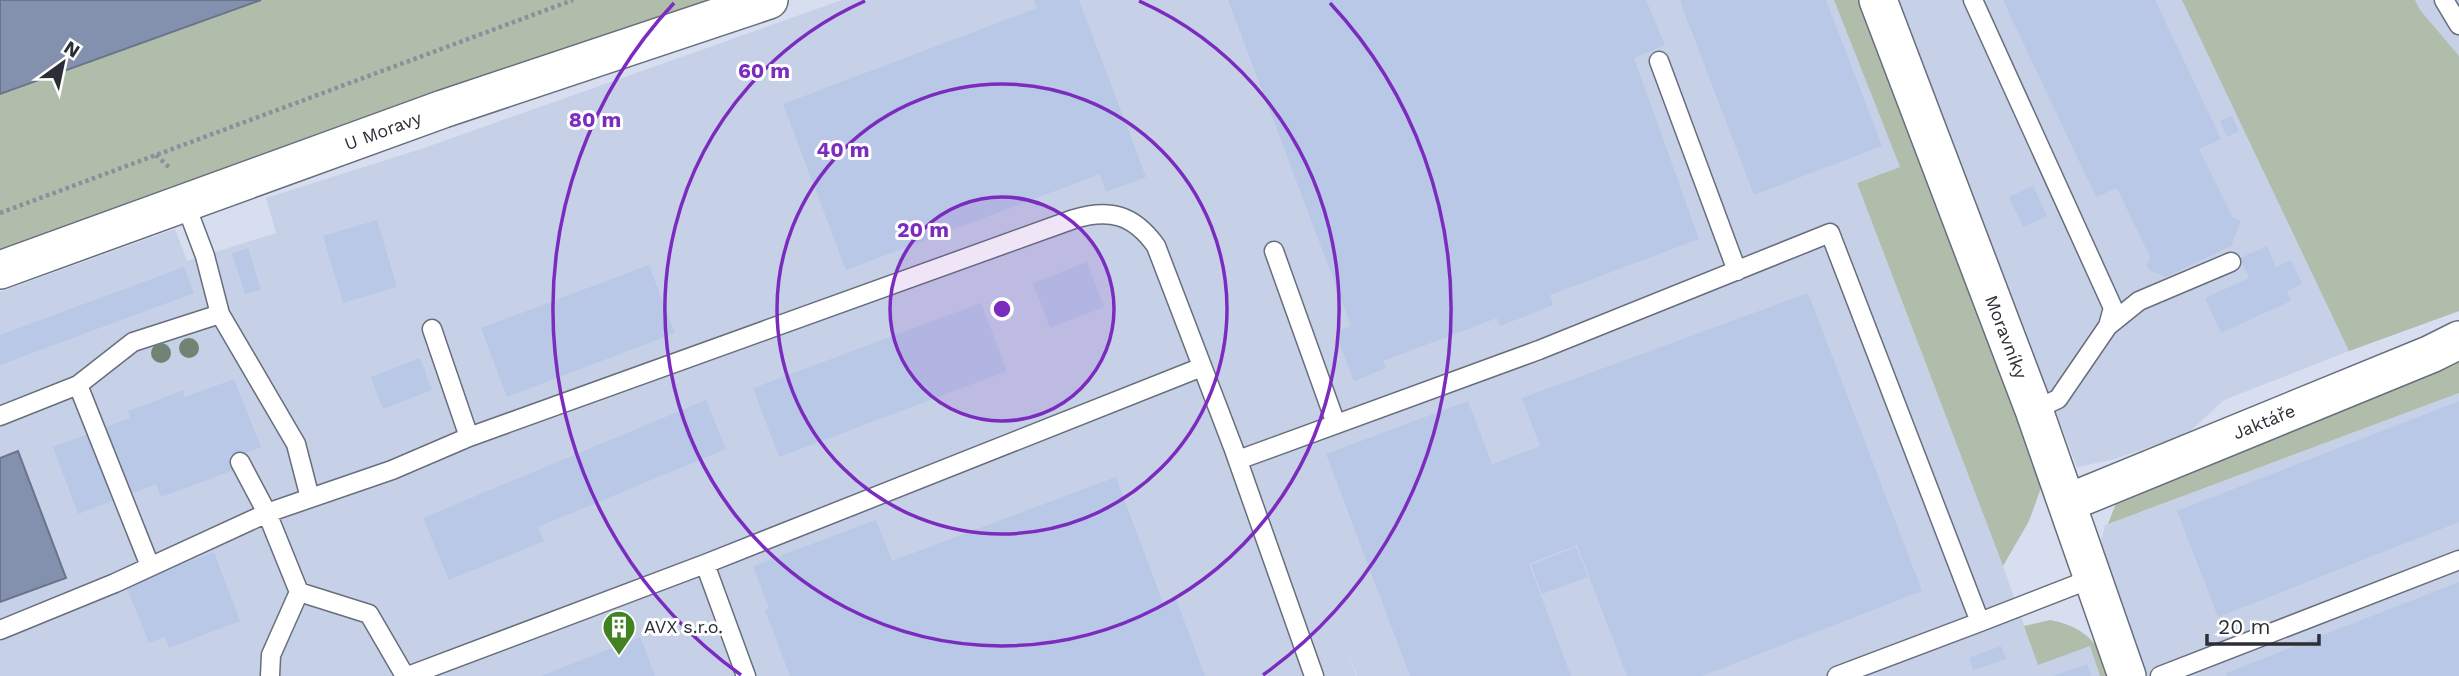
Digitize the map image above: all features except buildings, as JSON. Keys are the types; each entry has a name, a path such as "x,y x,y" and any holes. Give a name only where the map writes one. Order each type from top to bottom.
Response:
{"street":[{"name":"U Moravy","path":"0,270 443,109 769,0"},
{"name":"Moravníky","path":"1878,0 2034,410 2127,676"},
{"name":"Jaktáře","path":"2067,503 2431,354 2459,340"}],"lane":[{"path":"1973,0 2113,308 2108,326"},
{"path":"2444,0 2459,25"},
{"path":"1659,61 1737,271"},
{"path":"185,202 205,256 220,314 296,444 310,498"},
{"path":"0,630 115,583 267,513 392,470 469,437 1094,213 1110,213 1125,218 1149,236 1156,246 1238,460 1314,676"},
{"path":"1238,460 1539,350 1830,233 1980,622"},
{"path":"1274,251 1336,424"},
{"path":"2034,410 2058,399 2108,326 2140,302 2231,262"},
{"path":"0,416 78,385 133,342 220,314"},
{"path":"432,329 469,437"},
{"path":"299,592 369,614 407,676 705,565 1202,367"},
{"path":"78,385 150,566"},
{"path":"240,462 267,513 299,592 271,655 270,676"},
{"path":"2160,676 2459,560"},
{"path":"705,565 746,676"},
{"path":"1837,676 2093,578"}],"path":[{"path":"0,213 573,0"}],"shaded area":[{"path":"0,0 261,0 0,94"},
{"path":"842,0 1834,0 1900,167 1857,183 2038,664 2090,646 2100,676 1357,676 1347,650 1356,676 0,676 0,292 175,229 187,261 276,233 266,198 427,147"},
{"path":"1898,0 2459,0 2459,311 2224,400 2187,434 2115,459 2077,467"},
{"path":"2459,393 2459,676 2147,676 2101,543 2105,525"},
{"path":"18,451 66,578 0,602 0,458"}],"green space":[{"path":"261,0 735,0 0,261 0,94"},
{"path":"1834,0 1863,0 2042,485 2029,521 2003,566 1857,183 1900,167"},
{"path":"2182,0 2415,0 2420,10 2459,56 2459,311 2349,351"},
{"path":"2459,357 2459,393 2108,524 2118,498"},
{"path":"2050,620 2064,623 2089,638 2101,655 2107,676 2100,676 2090,646 2038,665 2024,626"}],"place":[{"name":"AVX s.r.o.","path":"619,657"}]}
